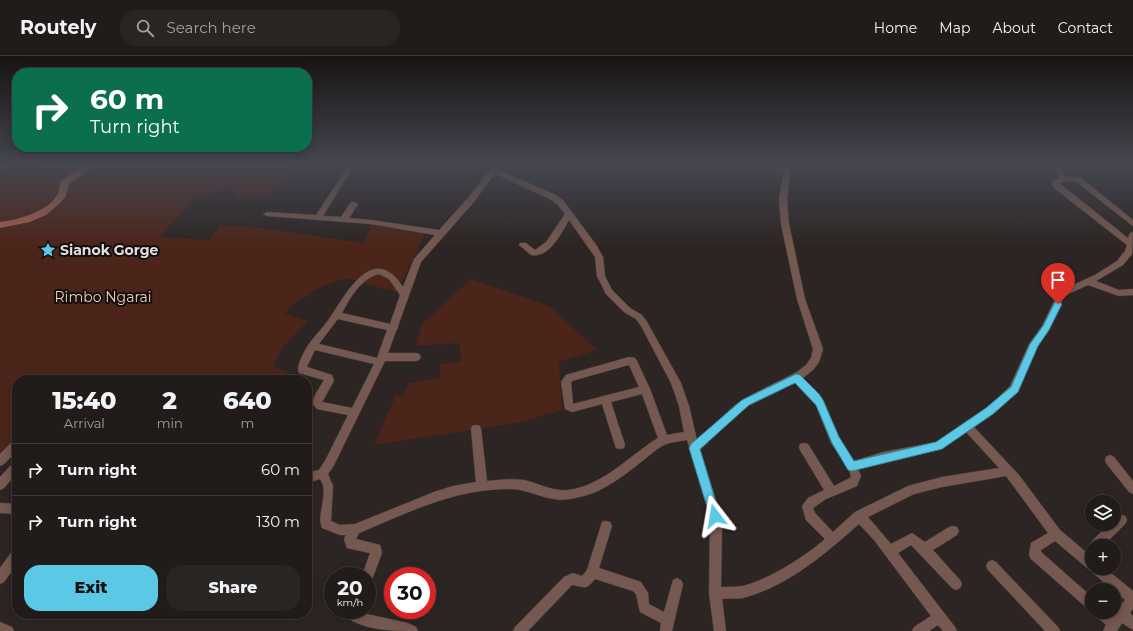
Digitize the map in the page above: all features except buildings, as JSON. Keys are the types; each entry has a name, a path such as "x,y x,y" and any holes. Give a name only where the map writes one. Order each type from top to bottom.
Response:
{"street":[{"path":"318,218 334,192"},
{"path":"312,477 322,474 330,462 381,360 394,328 404,294 417,261 477,192"},
{"path":"543,192 560,202 587,237 599,257 601,276 609,292 627,310 639,318 655,342 676,383 684,406 690,435 713,506 716,526 715,593 720,631"},
{"path":"695,448 735,410 746,402 796,378 809,369 818,356 818,349 801,299 785,224 783,199 784,192"},
{"path":"852,466 939,446 966,426 990,411 1014,389 1034,344 1046,328 1060,297 1065,292 1089,282 1120,263 1129,252 1132,240 1065,192"},
{"path":"1094,192 1133,224"},
{"path":"344,219 354,204"},
{"path":"523,245 534,253 540,252 555,237 569,213"},
{"path":"267,214 394,224 440,233"},
{"path":"354,412 320,406 317,403 318,398 329,378 302,370 302,367 312,346 336,316 352,288 366,277 376,271 385,272 391,276 404,294"},
{"path":"1089,282 1119,293 1133,292"},
{"path":"336,316 343,316 394,328"},
{"path":"312,346 381,360 416,357"},
{"path":"645,389 570,408 568,406 567,380 629,361 635,363 645,389 664,440"},
{"path":"796,378 816,397 820,403 835,440 852,466 856,476 854,482 851,484 831,492 813,501 807,506 810,516 833,539"},
{"path":"606,400 620,444"},
{"path":"966,426 1008,471 1036,505 1056,534 1083,558"},
{"path":"476,429 482,486"},
{"path":"322,474 327,481 328,491 326,524 340,530 355,529 434,497 453,491 482,486 509,484 524,485 553,494 568,495 588,490 620,472 652,447 664,440 690,435"},
{"path":"804,447 831,492"},
{"path":"0,461 12,449"},
{"path":"1110,460 1133,489"},
{"path":"715,593 742,592 762,585 798,566 833,539 859,516 912,490 926,486 1008,471"},
{"path":"0,485 12,472"},
{"path":"0,508 12,509"},
{"path":"859,516 878,536 951,631"},
{"path":"519,631 568,581 573,579 584,583 592,573 606,526"},
{"path":"355,529 350,539 351,544 376,549 371,567"},
{"path":"924,549 953,531"},
{"path":"1102,539 1110,531"},
{"path":"1056,534 1035,547 1035,555 1085,599"},
{"path":"889,552 912,538 956,584"},
{"path":"0,577 12,561"},
{"path":"992,566 1054,631"},
{"path":"592,573 595,572 637,586 641,589 643,594 644,608 667,626 677,584"},
{"path":"1104,575 1133,599 1115,623"},
{"path":"918,631 940,617"},
{"path":"363,619 412,631"},
{"path":"1115,623 1133,624"}],"green space":[{"name":"Rimbo Ngarai","path":"0,192 214,192 193,199 160,237 209,240 220,225 261,228 363,243 372,225 424,234 418,250 396,292 346,278 316,289 290,307 285,314 308,321 282,348 274,365 276,368 289,372 290,375 12,375 12,445 3,454 0,454"},
{"name":"Rimbo Ngarai","path":"233,192 272,192 267,195 237,198"},
{"path":"471,279 549,306 597,350 559,362 562,410 517,423 374,445 396,395 404,396 408,383 440,378 440,364 461,361 459,343 416,346 422,324"}],"waterway":[{"path":"0,225 27,220 43,213 57,201 63,192"}],"place":[{"name":"Sianok Gorge","path":"48,250"}],"route":[{"path":"715,516 695,448 735,410 746,402 796,378 816,397 820,403 835,440 852,466 939,446 966,426 990,411 1014,389 1020,379 1025,363 1034,344 1046,328 1058,304"}]}
